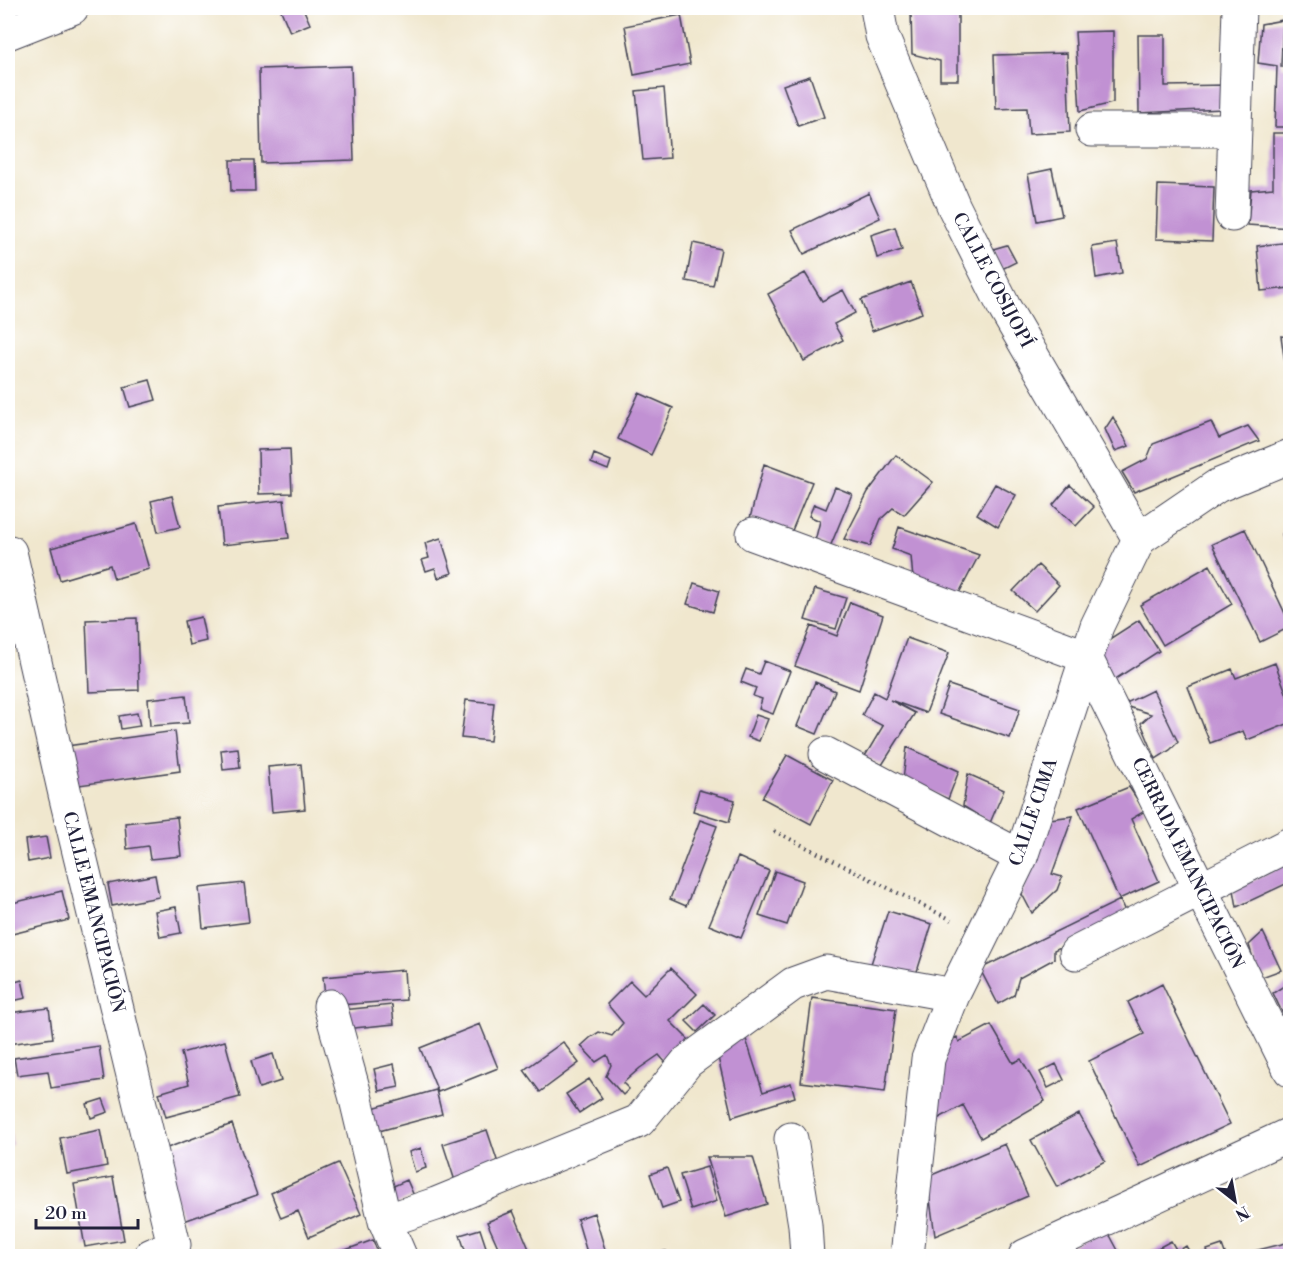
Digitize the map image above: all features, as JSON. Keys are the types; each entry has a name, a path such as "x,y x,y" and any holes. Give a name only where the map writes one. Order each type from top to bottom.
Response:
{"street":[{"path":"8,33 72,8"},
{"name":"CALLE COSIJOPÍ","path":"877,8 882,36 954,207 1004,307 1139,539"},
{"path":"1232,215 1239,8"},
{"path":"1092,130 1235,130"},
{"path":"1139,539 1218,486 1290,456"},
{"path":"753,534 1085,656"},
{"name":"CALLE CIMA","path":"907,1257 928,1059 953,995 1021,857 1085,656 1139,539"},
{"name":"CALLE EMANCIPACIÓN","path":"10,552 68,806 174,1245 150,1257"},
{"name":"CERRADA EMANCIPACIÓN","path":"1085,656 1290,1070"},
{"path":"826,753 1021,857"},
{"path":"1076,953 1290,844"},
{"path":"385,1221 436,1204 639,1122 687,1062 793,984 826,972 953,995"},
{"path":"330,1006 355,1095 385,1221 400,1257"},
{"path":"1025,1257 1290,1134"},
{"path":"790,1139 805,1225 807,1257"}],"path":[{"path":"774,831 982,935"}],"building":[{"path":"280,8 303,8 310,24 290,32"},
{"path":"958,9 958,80 940,80 940,61 912,54 911,11"},
{"path":"681,15 690,64 634,75 625,26"},
{"path":"1283,20 1281,67 1290,67 1290,127 1275,127 1277,66 1258,63 1261,24"},
{"path":"1113,31 1113,103 1080,111 1075,32"},
{"path":"1138,35 1165,35 1165,86 1227,85 1223,109 1139,113"},
{"path":"1067,53 1070,132 1029,134 1027,108 996,109 994,55"},
{"path":"351,66 354,160 261,163 259,69"},
{"path":"810,76 824,117 798,126 783,85"},
{"path":"664,88 670,158 643,160 636,91"},
{"path":"1273,133 1290,133 1290,228 1248,225 1251,190 1273,188"},
{"path":"230,160 254,160 255,191 231,191"},
{"path":"1052,169 1062,216 1037,221 1028,174"},
{"path":"1158,185 1214,187 1212,241 1156,239"},
{"path":"869,193 880,218 804,254 792,230"},
{"path":"895,227 902,250 877,258 871,235"},
{"path":"1290,242 1290,288 1261,291 1257,246"},
{"path":"693,243 721,249 713,286 686,281"},
{"path":"1117,243 1122,273 1096,278 1092,247"},
{"path":"1007,245 1016,262 1000,270 993,249"},
{"path":"805,273 822,301 843,290 855,313 834,324 843,340 804,361 768,294"},
{"path":"911,282 922,313 872,331 861,300"},
{"path":"1281,336 1290,337 1289,390"},
{"path":"150,380 156,400 130,407 124,387"},
{"path":"639,393 673,408 651,455 618,439"},
{"path":"1113,417 1129,446 1115,451 1105,429"},
{"path":"1211,422 1219,438 1248,426 1259,441 1134,492 1122,472 1147,459 1153,444"},
{"path":"290,449 292,493 259,494 258,450"},
{"path":"594,454 611,461 608,470 591,463"},
{"path":"896,455 933,482 904,515 893,508 881,519 870,546 844,539 868,492"},
{"path":"764,464 812,482 791,533 750,518"},
{"path":"995,484 1016,495 998,527 977,514"},
{"path":"1070,485 1094,507 1076,526 1053,505"},
{"path":"835,487 852,494 830,547 815,541 820,521 809,516 814,504 826,509"},
{"path":"172,496 180,527 158,532 151,501"},
{"path":"284,500 289,538 222,545 218,507"},
{"path":"136,524 149,569 114,579 110,565 60,580 51,548"},
{"path":"899,527 979,555 958,595 913,579 911,556 892,549"},
{"path":"1245,529 1290,624 1290,627 1260,642 1212,544"},
{"path":"1290,532 1290,564 1282,534"},
{"path":"441,538 452,573 438,578 435,568 426,571 422,560 429,558 425,543"},
{"path":"1038,565 1059,585 1035,611 1013,591"},
{"path":"1210,565 1232,604 1163,645 1140,605"},
{"path":"694,583 719,591 713,612 687,604"},
{"path":"815,589 846,598 836,629 805,620"},
{"path":"850,602 883,615 859,690 795,666 811,626 837,636"},
{"path":"201,617 206,641 189,645 184,621"},
{"path":"137,618 139,690 89,692 86,620"},
{"path":"1139,620 1159,651 1114,680 1094,649"},
{"path":"907,638 949,653 926,713 890,700 915,713 882,765 865,756 883,726 862,715 874,692 885,698"},
{"path":"764,661 790,671 773,714 759,709 762,699 753,696 756,688 741,682 746,669 759,674"},
{"path":"1275,663 1290,703 1290,723 1247,740 1243,731 1210,743 1188,687 1232,669 1236,678"},
{"path":"815,682 835,691 817,734 797,726"},
{"path":"949,685 1020,709 1010,738 939,714"},
{"path":"1153,690 1178,742 1156,759 1141,723 1151,714 1122,705"},
{"path":"186,695 189,723 150,726 148,699"},
{"path":"466,700 494,703 490,741 461,738"},
{"path":"137,713 140,726 121,729 119,716"},
{"path":"756,715 768,719 759,741 748,737"},
{"path":"175,731 180,771 72,786 67,746"},
{"path":"907,747 959,771 948,799 903,779"},
{"path":"238,748 240,768 223,770 221,750"},
{"path":"787,755 833,780 811,824 762,798"},
{"path":"301,764 305,809 272,812 268,767"},
{"path":"968,774 1004,790 990,823 963,806"},
{"path":"1129,787 1145,811 1131,819 1159,881 1119,899 1078,808"},
{"path":"699,790 735,800 729,822 693,811"},
{"path":"1073,816 1052,874 1062,877 1057,890 1032,913 1022,894 1050,819"},
{"path":"177,817 181,856 150,859 148,846 127,849 125,823"},
{"path":"700,820 717,826 686,906 670,899"},
{"path":"46,837 50,858 28,862 25,840"},
{"path":"738,857 769,871 741,938 709,925"},
{"path":"1285,865 1290,871 1290,882 1237,907 1234,890"},
{"path":"775,871 803,881 787,925 759,916"},
{"path":"155,875 159,897 112,906 108,884"},
{"path":"244,883 249,922 203,928 199,888"},
{"path":"62,891 69,920 8,935 8,904"},
{"path":"1120,900 1127,916 1054,950 1054,959 1019,978 1014,995 998,1004 980,969"},
{"path":"176,907 181,933 160,937 155,911"},
{"path":"888,911 932,924 914,981 870,967"},
{"path":"1263,932 1281,970 1259,978 1249,945"},
{"path":"671,968 697,994 670,1021 689,1040 666,1063 659,1055 640,1068 623,1083 629,1089 623,1095 606,1076 611,1065 607,1055 596,1062 581,1046 599,1032 612,1036 623,1023 607,1004 630,981 644,995"},
{"path":"404,970 406,1000 326,1006 323,977"},
{"path":"22,980 26,998 8,1002 8,984"},
{"path":"1290,982 1290,1029 1273,993"},
{"path":"1162,984 1230,1124 1140,1167 1089,1061 1144,1034 1128,1002"},
{"path":"812,998 896,1009 885,1092 801,1082"},
{"path":"704,1004 715,1015 697,1032 686,1021"},
{"path":"392,1005 394,1024 344,1029 342,1010"},
{"path":"49,1008 53,1038 8,1044 8,1013"},
{"path":"480,1024 498,1068 438,1092 420,1048"},
{"path":"991,1025 1013,1063 1021,1059 1045,1101 981,1138 963,1105 930,1123 944,1044 957,1037 959,1042"},
{"path":"745,1036 763,1092 791,1083 795,1097 732,1117 716,1049"},
{"path":"225,1041 240,1097 166,1117 159,1093 189,1084 181,1053"},
{"path":"563,1042 579,1063 540,1092 524,1070"},
{"path":"99,1046 104,1080 51,1088 48,1071 17,1075 14,1058"},
{"path":"273,1054 281,1081 259,1088 251,1061"},
{"path":"394,1064 399,1087 379,1091 374,1069"},
{"path":"1056,1064 1064,1080 1048,1088 1040,1072"},
{"path":"589,1079 602,1098 579,1113 566,1094"},
{"path":"436,1090 442,1114 368,1134 362,1111"},
{"path":"103,1099 108,1112 91,1118 87,1104"},
{"path":"1079,1114 1105,1161 1057,1187 1031,1140"},
{"path":"9,1116 12,1145 8,1145"},
{"path":"232,1124 257,1195 184,1221 159,1151"},
{"path":"100,1130 107,1166 67,1174 60,1138"},
{"path":"487,1130 499,1166 455,1181 443,1144"},
{"path":"1005,1144 1028,1196 935,1236 927,1177"},
{"path":"421,1148 426,1168 415,1172 409,1152"},
{"path":"707,1157 753,1157 767,1204 726,1217"},
{"path":"338,1163 361,1214 309,1237 298,1211 281,1218 271,1193"},
{"path":"707,1167 717,1201 691,1210 680,1175"},
{"path":"667,1168 679,1202 662,1208 650,1174"},
{"path":"113,1177 124,1240 85,1247 74,1184"},
{"path":"407,1180 414,1196 388,1208 380,1192"},
{"path":"513,1211 532,1256 502,1256 487,1222"},
{"path":"594,1213 607,1256 588,1256 577,1219"},
{"path":"1106,1228 1120,1254 1115,1256 1052,1256"},
{"path":"480,1229 489,1256 467,1256 460,1235"},
{"path":"373,1240 379,1256 329,1256"},
{"path":"1171,1241 1180,1256 1143,1256"},
{"path":"1290,1242 1290,1256 1247,1256 1246,1253"},
{"path":"1222,1245 1226,1256 1209,1256 1207,1250"},
{"path":"1186,1246 1192,1256 1181,1256 1178,1251"},
{"path":"666,1251 667,1256 646,1256 646,1255"}]}
